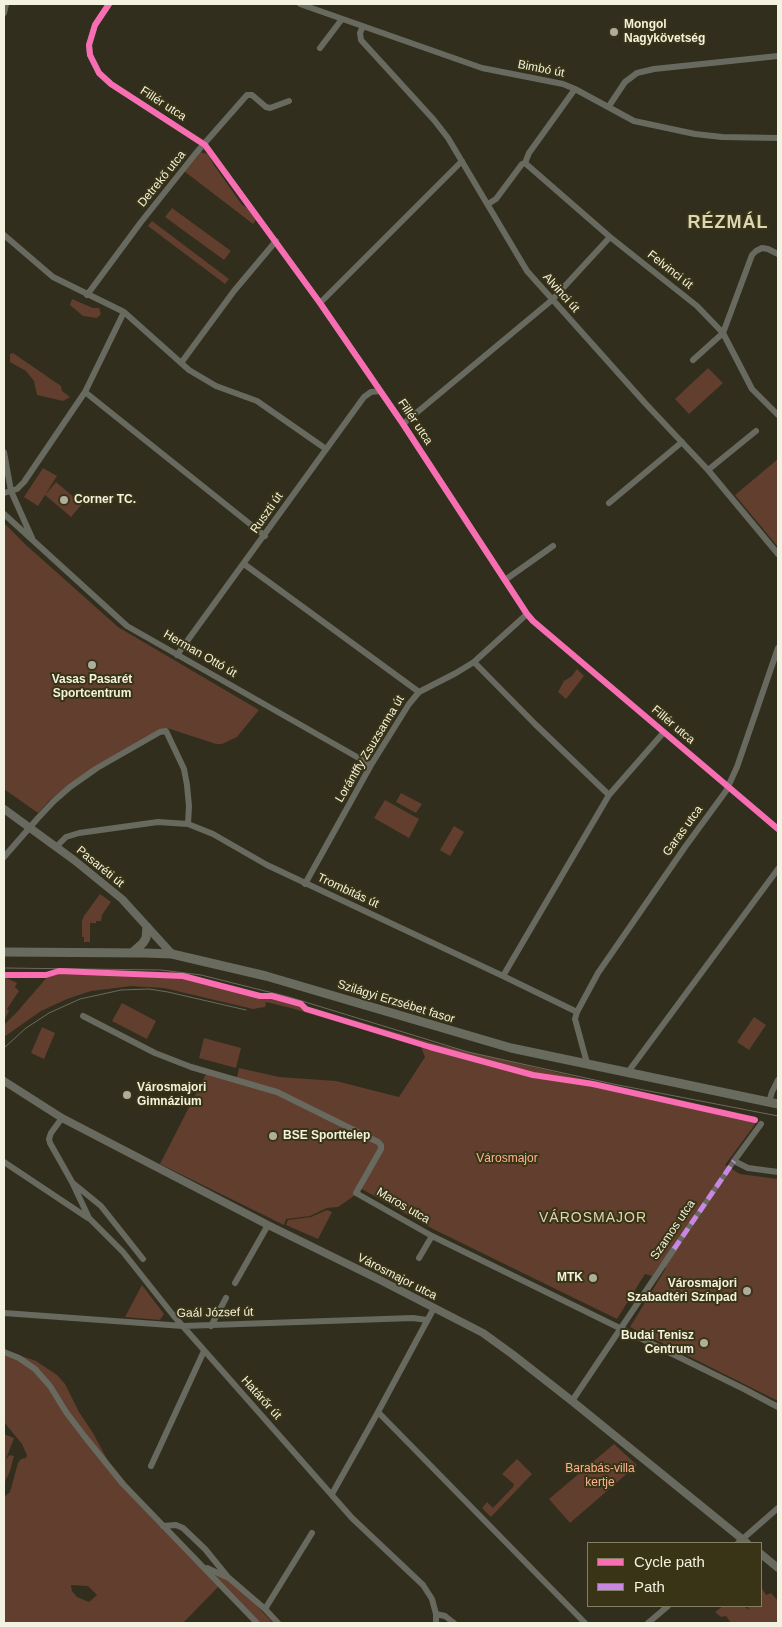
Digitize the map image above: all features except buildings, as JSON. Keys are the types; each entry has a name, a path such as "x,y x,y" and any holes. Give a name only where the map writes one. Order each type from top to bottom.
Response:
{"main road":[{"path":"133,952 146,938 147,927"},
{"name":"Szilágyi Erzsébet fasor","path":"4,952 133,952 172,954 266,976 441,1029 511,1048 774,1103"}],"street":[{"path":"4,13 6,4"},
{"name":"Fillér utca","path":"109,4 95,25 89,45 90,55 99,73 111,84 205,144 320,303 403,424 532,621 778,830"},
{"name":"Bimbó út","path":"300,4 482,68 575,88 634,121 695,134 722,137 778,138"},
{"path":"320,48 342,19"},
{"name":"Alvinci út","path":"363,26 360,33 361,40 448,138 526,271 708,470 778,554"},
{"path":"609,106 625,82 637,74 654,69 778,56"},
{"path":"488,204 496,199 522,164 525,163 529,153 575,88"},
{"name":"Detrekő utca","path":"88,295 141,222 246,95 252,95 266,107 270,108 289,101"},
{"path":"320,303 462,161"},
{"name":"Felvinci út","path":"525,163 610,237 697,306 723,332 752,389 778,414"},
{"path":"4,235 53,277 124,312 189,370 216,386 257,401 326,449"},
{"path":"403,424 552,300 610,237"},
{"path":"181,363 234,291 276,241"},
{"path":"693,360 723,332 752,255 762,248 778,254"},
{"path":"4,493 16,489 24,482 85,392 124,312"},
{"name":"Ruszti út","path":"177,655 364,397 371,392 380,391"},
{"path":"85,392 265,536"},
{"path":"708,470 756,431"},
{"path":"610,503 682,442"},
{"name":"Herman Ottó út","path":"4,452 11,491 33,541"},
{"name":"Herman Ottó út","path":"5,515 127,626 371,765"},
{"path":"505,580 553,546"},
{"path":"244,564 418,692"},
{"name":"Lorántffy Zsuzsanna út","path":"305,884 371,765 418,692 474,662 527,614"},
{"name":"Garas utca","path":"576,1012 598,972 728,786 737,767 778,648"},
{"path":"474,662 609,795"},
{"path":"4,857 54,801 96,768 160,732 166,731 184,768 188,799 188,824"},
{"path":"503,976 609,795 664,732"},
{"name":"Pasaréti út","path":"4,809 122,899 172,954"},
{"name":"Trombitás út","path":"56,847 66,837 79,833 158,822 188,824 213,834 305,884 576,1012"},
{"path":"628,1072 778,869"},
{"path":"576,1012 575,1019 587,1063"},
{"name":"Maros utca","path":"83,1016 155,1053 182,1064 277,1092 378,1142 381,1145 381,1149 356,1192 432,1236 621,1328 778,1408"},
{"path":"774,1103 772,1092 778,1080"},
{"name":"Városmajor utca","path":"4,1082 62,1118 268,1225 483,1333 572,1401 742,1542"},
{"name":"Határőr út","path":"62,1118 49,1139 50,1143 72,1182 89,1218 123,1252 204,1351 358,1524 423,1585 432,1599 436,1623"},
{"name":"Szamos utca","path":"572,1401 761,1124"},
{"path":"734,1161 748,1168 778,1172"},
{"path":"4,1162 89,1218"},
{"name":"Határőr út","path":"72,1182 101,1206 143,1259"},
{"path":"235,1283 268,1225"},
{"path":"419,1258 432,1236"},
{"path":"211,1326 226,1298"},
{"path":"332,1494 434,1308"},
{"name":"Gaál József út","path":"4,1313 183,1326 413,1318 427,1320"},
{"path":"150,1466 204,1351"},
{"path":"4,1352 19,1358 42,1376 66,1412 123,1484 257,1623"},
{"path":"378,1412 585,1623"},
{"path":"742,1542 778,1508"},
{"path":"163,1526 176,1524 183,1528 205,1549 229,1578 265,1609 278,1623"},
{"path":"265,1609 312,1533"},
{"path":"762,1555 778,1568"},
{"path":"202,1566 229,1578"},
{"path":"648,1623 667,1607"},
{"path":"436,1614 445,1616 454,1623"}],"green space":[{"path":"199,152 208,154 242,205 251,210 257,218 253,224 184,171"},
{"path":"172,208 231,251 224,260 165,217"},
{"path":"152,221 229,279 225,284 148,226"},
{"path":"72,299 93,308 99,308 101,314 97,318 83,316 70,305"},
{"path":"13,353 61,386 62,391 70,397 63,401 37,395 34,381 26,371 10,362 10,354"},
{"path":"708,368 723,383 689,414 675,399"},
{"path":"778,459 778,547 735,495"},
{"name":"Corner TC.","path":"43,468 57,476 38,506 24,497"},
{"name":"Corner TC.","path":"56,482 82,504 71,517 45,495"},
{"name":"Vasas Pasarét Sportcentrum","path":"4,523 118,627 259,710 237,737 222,744 216,744 167,728 95,766 51,799 38,813 4,789"},
{"path":"577,669 584,676 566,699 558,692 564,681 572,676"},
{"path":"401,793 422,804 416,813 396,802"},
{"path":"385,800 419,819 409,838 374,818"},
{"path":"454,826 464,832 450,856 440,850"},
{"path":"100,894 111,902 102,915 101,921 90,923 90,942 84,942 84,937 82,937 82,921"},
{"name":"Városmajor","path":"62,970 184,973 436,1044 592,1081 592,1083 625,1093 626,1090 755,1117 756,1123 725,1165 740,1174 778,1179 778,1401 630,1327 666,1268 660,1264 652,1276 645,1274 617,1319 433,1229 360,1188 354,1196 338,1207 327,1208 310,1216 286,1219 284,1225 160,1164 206,1074 237,1077 239,1068 279,1077 336,1081 399,1097 425,1057 421,1047 266,1002 265,1007 253,1009 164,988 131,986 91,991 67,999 41,1011 4,1037 4,1025 48,976"},
{"path":"4,977 17,983 15,987 19,991 7,1009 9,1011 4,1021"},
{"path":"122,1003 156,1021 147,1039 112,1021"},
{"path":"754,1017 766,1025 749,1050 737,1042"},
{"path":"42,1027 55,1033 44,1059 31,1053"},
{"path":"204,1038 241,1048 236,1068 199,1058"},
{"path":"327,1210 332,1212 318,1239 286,1225 288,1220 311,1217"},
{"path":"142,1285 164,1314 160,1320 125,1317"},
{"path":"4,1350 36,1361 57,1375 65,1384 121,1485 201,1568 228,1579 273,1623 258,1623 220,1585 183,1623 4,1623 4,1497 10,1492 18,1463 21,1459 26,1458 27,1455 22,1444 4,1422","holes":["71,1585 88,1586 97,1595 89,1602 77,1597 72,1591"]},
{"path":"4,1434 14,1438 6,1459 10,1455 14,1456 4,1484"},
{"name":"Barabás-villa kertje","path":"614,1444 637,1465 570,1523 549,1499"},
{"path":"517,1459 532,1474 491,1517 482,1508 487,1502 493,1508 513,1487 514,1484 502,1474"},
{"path":"762,1589 766,1595 771,1593 778,1601 778,1623 731,1623 726,1616 721,1617 715,1612 722,1607 745,1607 750,1610 748,1607 762,1607"}],"tram line":[{"path":"4,968 161,970 201,975 289,997 468,1052 613,1084 778,1116"},
{"path":"4,1048 26,1028 49,1013 80,999 121,990 149,989 168,992 246,1010"}],"marked path":[{"path":"674,1249 734,1161"}],"cycle path":[{"path":"109,4 95,25 89,45 90,55 99,73 111,84 205,145 320,303 403,424 527,614 778,829"},
{"path":"4,975 46,975 59,971 183,976 260,996 272,996 301,1004 306,1009 430,1047 533,1075 593,1084 755,1120"}],"place":[{"name":"Mongol Nagykövetség","path":"614,32"},
{"name":"Corner TC.","path":"64,500"},
{"name":"Vasas Pasarét Sportcentrum","path":"92,665"},
{"name":"Városmajori Gimnázium","path":"127,1095"},
{"name":"BSE Sporttelep","path":"273,1136"},
{"name":"MTK","path":"593,1278"},
{"name":"Városmajori Szabadtéri Színpad","path":"747,1291"},
{"name":"Budai Tenisz Centrum","path":"704,1343"}],"district":[{"name":"RÉZMÁL","path":"728,223"},
{"name":"VÁROSMAJOR","path":"593,1218"}]}
